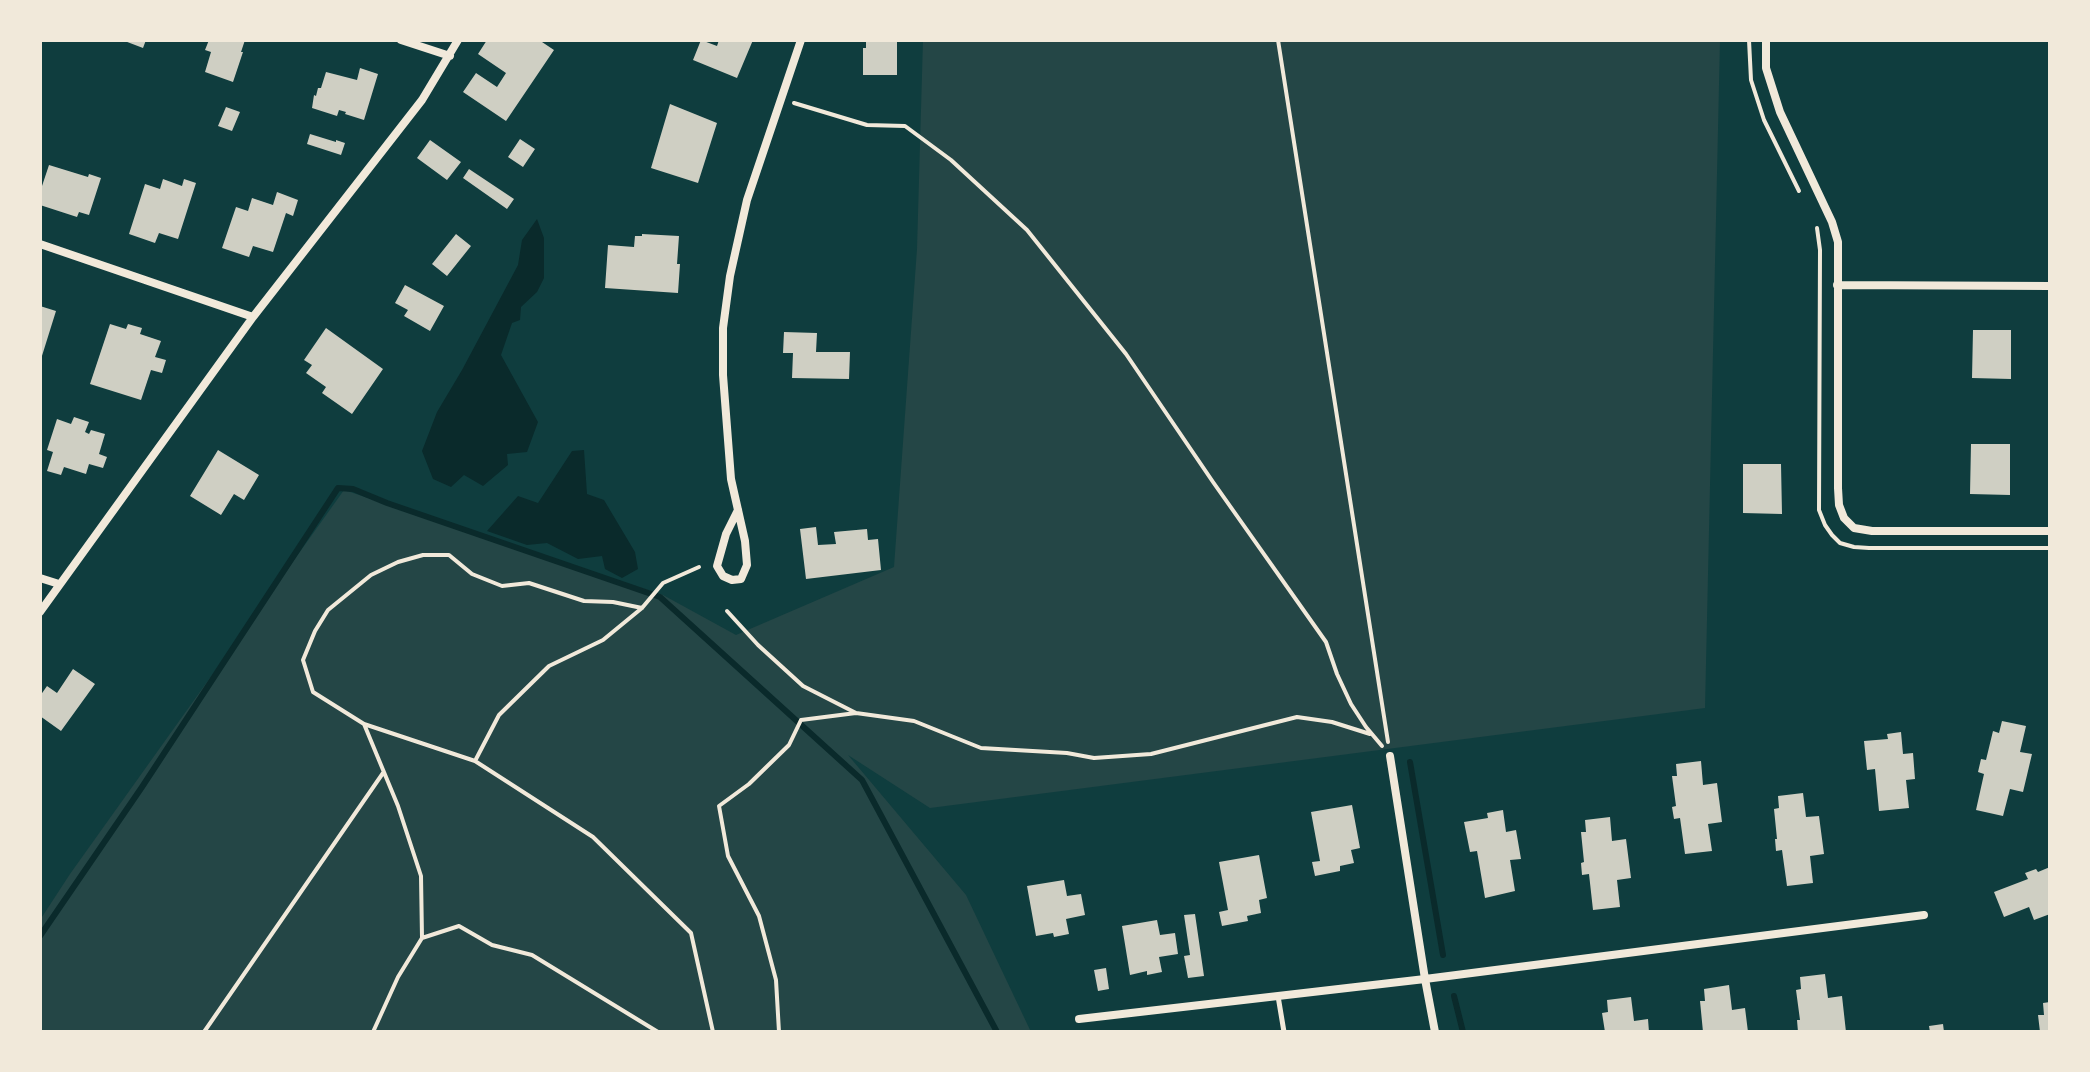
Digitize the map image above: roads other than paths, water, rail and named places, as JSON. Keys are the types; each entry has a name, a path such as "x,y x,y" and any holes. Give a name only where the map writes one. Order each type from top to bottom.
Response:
{"street":[{"path":"401,40 450,56"},
{"path":"40,612 253,317 422,100 458,40"},
{"path":"738,510 726,534 717,566 723,576 732,580 741,579 747,565 745,541 730,464 723,375 723,328 730,276 747,200 801,40"},
{"path":"1766,40 1766,68 1780,112 1832,222 1838,242 1838,488 1844,518 1854,528 1872,531 2050,531"},
{"path":"40,244 253,317"},
{"path":"1837,285 2050,286"},
{"path":"40,578 59,584"},
{"path":"1390,756 1435,1032"},
{"path":"1079,1019 1425,979 1924,915"}],"lane":[{"path":"1278,996 1284,1032"}],"waterway":[{"path":"40,936 142,787 338,488 353,489 660,597 862,780 997,1032"},
{"path":"1410,762 1443,955"},
{"path":"1454,996 1463,1032"}]}
